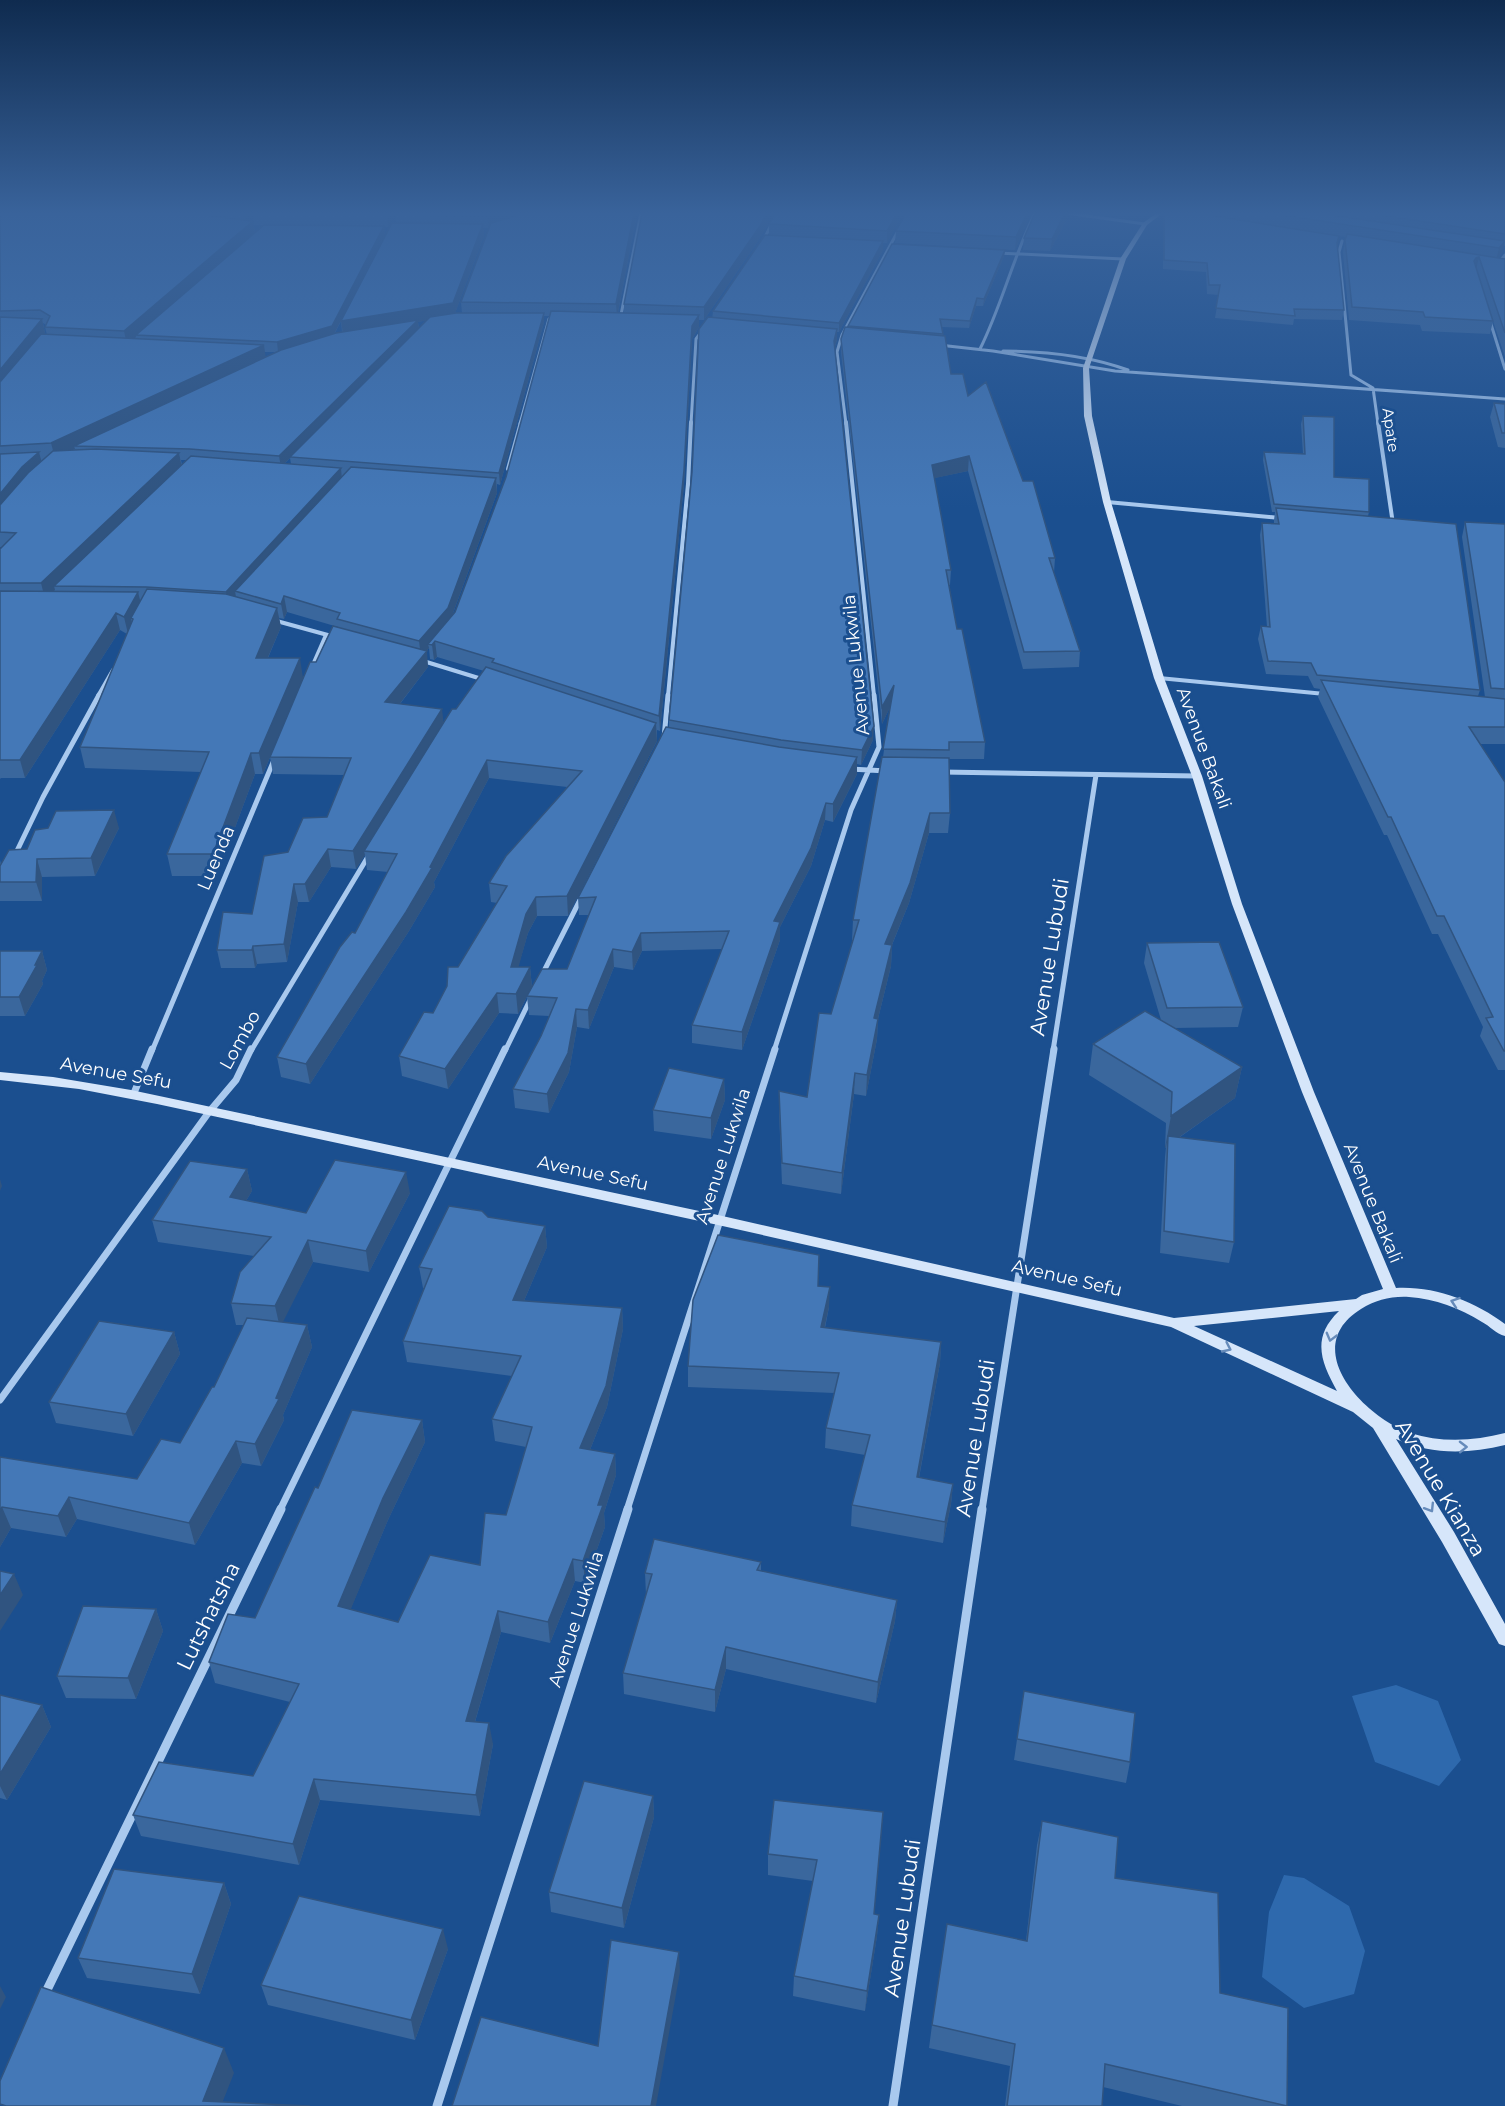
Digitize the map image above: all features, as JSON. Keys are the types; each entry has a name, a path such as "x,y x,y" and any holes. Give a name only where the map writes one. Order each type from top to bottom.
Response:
{"street":[{"path":"620,321 622,311"},
{"name":"Avenue Lukwila","path":"437,2106 850,810 861,784 871,771 879,747 852,466 837,352 842,335 855,311"},
{"path":"980,349 992,328 997,311"},
{"name":"Avenue Bakali","path":"1105,311 1086,368 1088,416 1107,502 1159,678 1197,776 1237,904 1308,1092 1391,1293"},
{"name":"Apate","path":"1345,311 1351,375 1373,388 1393,528"},
{"path":"1488,316 1505,369"},
{"path":"506,478 549,319 537,318"},
{"path":"608,320 630,321"},
{"path":"658,748 664,738 688,484 696,339 699,332 709,324 698,323"},
{"path":"832,334 854,336"},
{"path":"934,344 993,351 1086,368 1505,399"},
{"path":"993,351 1049,351 1089,357 1135,372"},
{"path":"1107,502 1286,518"},
{"path":"262,617 336,638"},
{"path":"308,678 326,634"},
{"path":"423,661 431,652"},
{"path":"412,658 490,681"},
{"path":"10,867 43,797 116,665"},
{"path":"472,688 479,677"},
{"path":"1159,678 1332,695"},
{"path":"653,734 675,740"},
{"name":"Luenda","path":"134,1094 276,755"},
{"path":"848,768 895,771"},
{"path":"931,772 1197,776"},
{"name":"Avenue Lubudi","path":"893,2106 1096,775"},
{"name":"Lombo","path":"0,1400 208,1112 236,1080 259,1034 372,851"},
{"path":"538,983 585,889"},
{"name":"Lutshatsha","path":"42,2001 449,1162 533,994"},
{"name":"Avenue Sefu","path":"0,1076 32,1078 134,1094 208,1112 718,1220 1174,1323 1359,1408"},
{"path":"1505,1331 1498,1322 1468,1306 1442,1297 1416,1293 1391,1293 1372,1297 1356,1304 1338,1319 1328,1338 1329,1361 1339,1385 1359,1408 1377,1422 1403,1436 1431,1444 1460,1448 1486,1445 1505,1439"},
{"name":"Avenue Sefu","path":"1174,1323 1356,1304"},
{"name":"Avenue Kianza","path":"1377,1422 1448,1538 1505,1639"}],"shaded area":[{"path":"1396,1685 1438,1701 1461,1760 1439,1786 1375,1762 1352,1696"},
{"path":"1284,1875 1304,1878 1349,1906 1365,1951 1354,1994 1304,2008 1262,1977 1269,1912"}],"building":[{"path":"42,311 147,311 124,331 45,327 50,316"},
{"path":"164,311 340,311 332,326 277,342 136,335"},
{"path":"346,311 401,311 341,321"},
{"path":"551,311 699,315 692,326 684,470 659,716 492,662 494,659 435,641 432,645 428,644 455,612 506,477"},
{"path":"716,311 845,311 839,323"},
{"path":"856,311 973,311 970,321 940,319 943,334 848,326"},
{"path":"1248,311 1294,311 1295,316"},
{"path":"1413,311 1490,311 1493,321 1425,317 1423,312"},
{"path":"1498,311 1505,311 1505,333"},
{"path":"456,313 544,313 499,473 290,457 430,317"},
{"path":"0,317 42,319 0,370"},
{"path":"708,317 837,329 834,341 874,726 862,750 781,740 669,720 692,472 699,329"},
{"path":"418,320 279,456 190,449 74,446 281,350 336,333"},
{"path":"845,327 945,336 951,374 963,374 968,396 986,382 1023,481 1033,481 1055,558 1049,558 1080,651 1024,652 969,456 932,465 951,570 946,570 957,629 962,629 985,742 949,742 949,750 883,749 894,685 882,707 841,339"},
{"path":"41,334 264,345 51,443 0,446 0,382"},
{"path":"1494,403 1505,404 1505,433 1502,433"},
{"path":"1303,416 1334,417 1334,477 1369,479 1369,512 1274,504 1264,452 1305,454"},
{"path":"96,449 179,453 41,583 0,583 0,549 16,533 0,532 0,505 28,473 53,451"},
{"path":"39,452 22,467 0,494 0,454"},
{"path":"191,456 341,468 226,592 146,587 54,586"},
{"path":"351,467 496,478 448,608 419,641 337,619 340,613 284,596 281,604 235,591"},
{"path":"1276,508 1456,524 1480,690 1317,675 1311,663 1268,661 1261,626 1270,627 1262,523 1279,524"},
{"path":"1465,522 1505,524 1505,689 1491,688"},
{"path":"147,589 226,594 277,608 256,658 300,658 259,753 251,753 213,854 167,854 209,752 80,747 133,619 131,618"},
{"path":"0,591 138,592 124,617 116,613 20,760 0,760"},
{"path":"333,626 427,651 385,702 442,709 353,851 328,849 305,884 294,884 284,944 253,946 252,950 217,950 223,912 252,914 264,856 288,852 303,818 327,817 351,758 270,757 310,662 316,662"},
{"path":"486,667 656,723 567,896 536,897 526,914 511,967 530,967 516,994 497,993 445,1069 399,1056 424,1012 433,1013 447,986 448,967 458,967 507,886 489,883 506,856 582,771 487,760 430,867 432,868 406,912 306,1064 277,1057 340,947 352,932 355,933 397,854 364,851 452,709 456,709"},
{"path":"1321,680 1505,699 1505,727 1469,727 1505,782 1505,1051 1486,1018 1493,1017 1444,916 1437,916 1391,817 1388,817"},
{"path":"666,727 779,747 857,757 833,804 826,803 811,848 774,921 780,922 742,1032 692,1025 729,931 641,933 632,952 613,949 588,1010 576,1009 568,1053 547,1094 513,1089 541,1036 557,998 527,996 542,969 567,969 596,897 578,898"},
{"path":"882,757 949,758 950,813 930,813 910,883 885,944 892,945 874,1018 878,1019 867,1075 855,1073 842,1173 782,1163 779,1091 807,1097 819,1013 831,1014 859,920 853,920"},
{"path":"114,810 91,858 37,859 36,882 0,882 0,866 9,850 27,849 35,830 48,828 56,811"},
{"path":"1219,942 1243,1007 1167,1008 1147,943"},
{"path":"0,951 42,951 19,997 0,997"},
{"path":"1145,1011 1242,1067 1171,1116 1172,1092 1093,1044"},
{"path":"669,1068 724,1079 711,1118 653,1110"},
{"path":"1168,1136 1235,1144 1234,1242 1164,1231"},
{"path":"335,1160 406,1172 366,1251 308,1240 275,1306 231,1303 240,1272 271,1237 152,1220 190,1161 247,1169 230,1197 306,1213"},
{"path":"449,1206 482,1211 488,1217 545,1226 513,1300 622,1308 606,1386 580,1448 615,1454 598,1505 603,1505 583,1561 573,1559 548,1622 498,1611 466,1721 489,1723 476,1795 314,1779 293,1844 133,1815 159,1762 253,1776 299,1684 209,1662 228,1614 255,1618 315,1487 318,1488 352,1410 422,1420 383,1498 338,1606 398,1622 430,1555 480,1565 485,1513 506,1515 532,1427 492,1419 521,1356 403,1341 432,1269 419,1267"},
{"path":"718,1235 819,1255 818,1286 830,1287 821,1327 941,1342 917,1477 953,1484 945,1522 852,1505 870,1435 826,1428 839,1373 688,1366 693,1300"},
{"path":"247,1318 307,1325 276,1398 279,1399 255,1444 236,1441 189,1523 69,1497 58,1516 2,1507 0,1511 0,1457 137,1479 161,1439 180,1443 214,1387"},
{"path":"99,1321 174,1332 126,1414 49,1402"},
{"path":"654,1539 761,1562 757,1570 897,1600 878,1682 726,1647 715,1690 623,1673 652,1574 645,1573"},
{"path":"0,1571 14,1574 0,1595"},
{"path":"83,1606 156,1609 128,1678 57,1676"},
{"path":"1024,1691 1135,1713 1130,1762 1017,1739"},
{"path":"0,1695 42,1705 0,1774"},
{"path":"584,1781 653,1796 622,1908 549,1892"},
{"path":"774,1800 883,1812 874,1914 879,1915 867,1991 794,1976 817,1860 768,1854"},
{"path":"1042,1821 1118,1837 1115,1878 1218,1893 1220,1993 1288,2008 1287,2106 1105,2064 1102,2106 1007,2106 1015,2044 932,2025 947,1924 1027,1941"},
{"path":"114,1869 224,1883 192,1974 78,1958"},
{"path":"299,1896 443,1929 411,2020 261,1985"},
{"path":"611,1940 679,1952 651,2106 452,2106 481,2017 598,2046"},
{"path":"41,1987 224,2048 203,2101 310,2106 6,2106 0,2104 0,2081"}]}
